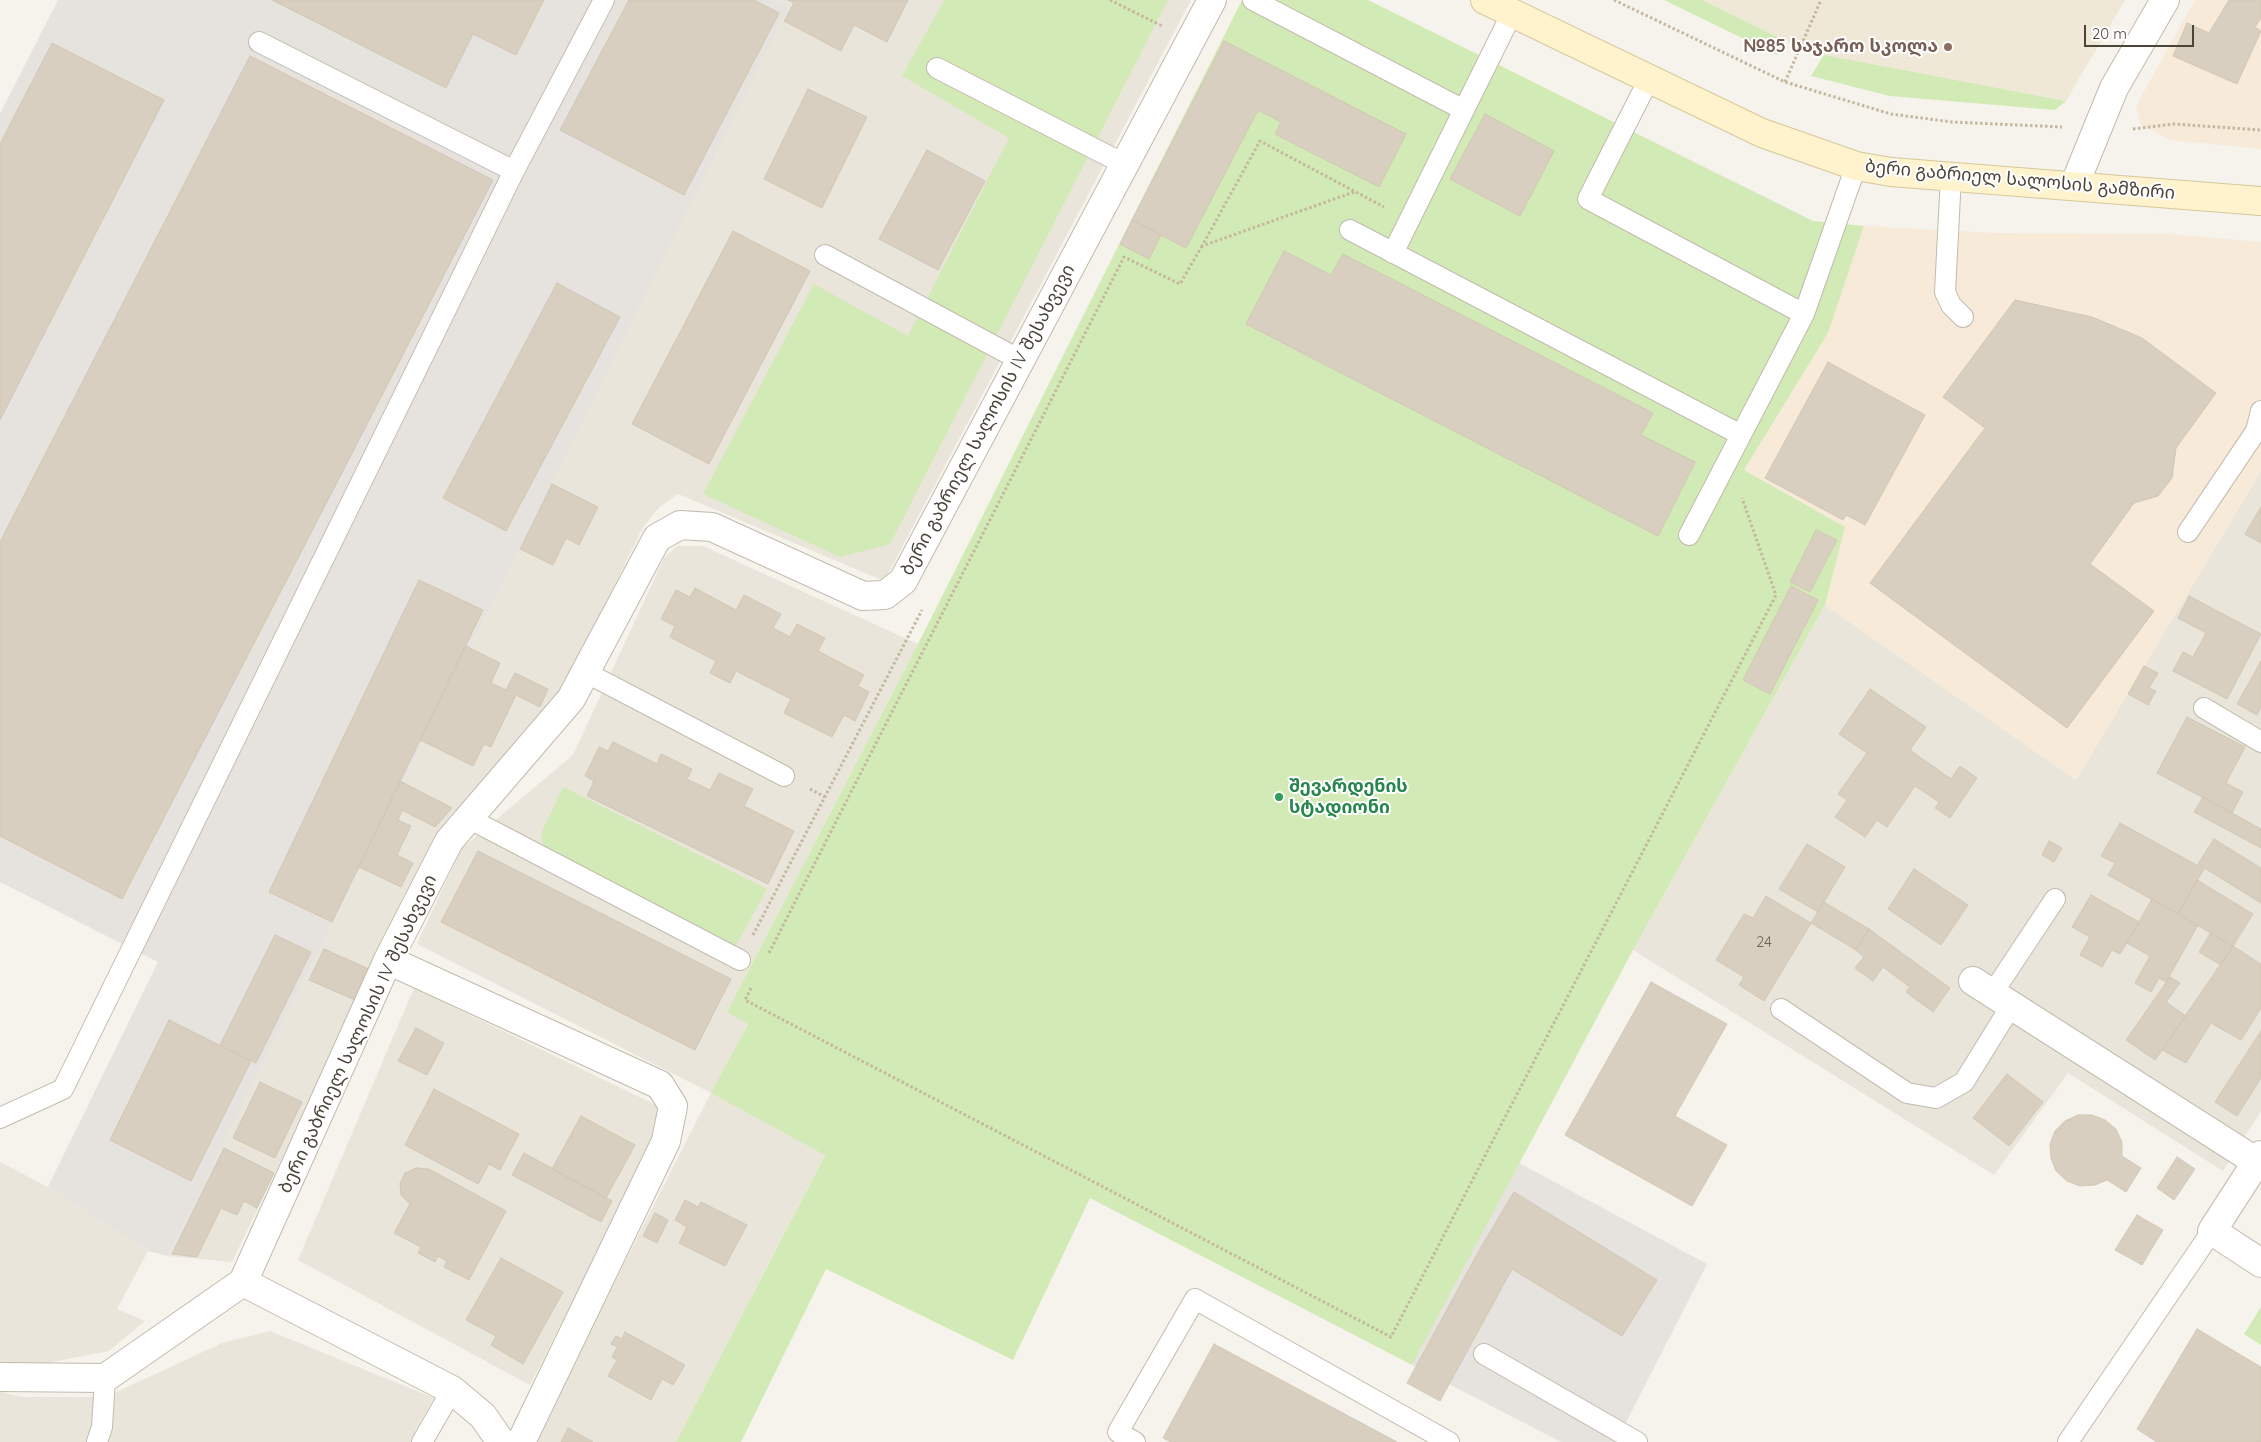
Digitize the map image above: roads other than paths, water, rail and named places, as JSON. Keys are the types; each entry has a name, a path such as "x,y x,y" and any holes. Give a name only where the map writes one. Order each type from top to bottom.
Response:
{"main road":[{"name":"ბერი გაბრიელ სალოსის გამზირი","path":"1485,0 1762,133 1856,166 1891,172 2261,201"}],"street":[{"name":"ბერი გაბრიელ სალოსის IV შესახვევი","path":"243,1282 388,960 449,841 571,699 657,538 680,525 712,527 863,596 885,595 903,581 1212,0"},
{"path":"2074,186 2114,88 2165,0"},
{"path":"388,960 660,1085 673,1106 666,1141 521,1442"},
{"path":"1992,994 2259,1158 2212,1231 2261,1264"},
{"path":"0,1377 105,1378 243,1282 452,1390 483,1416 501,1442"}],"lane":[{"path":"0,1118 63,1089 514,171 604,0"},
{"path":"1252,0 1464,110"},
{"path":"1394,252 1512,13"},
{"path":"258,42 514,171"},
{"path":"937,68 1124,164"},
{"path":"1649,79 1588,199 1804,314"},
{"path":"1690,535 1804,314 1856,166"},
{"path":"1951,176 1945,292 1951,305 1963,317"},
{"path":"1350,230 1742,435"},
{"path":"825,255 1020,360"},
{"path":"2188,532 2252,438 2256,431 2261,411"},
{"path":"585,672 784,776"},
{"path":"2204,708 2261,742"},
{"path":"468,818 740,960"},
{"path":"1781,1009 1908,1093 1936,1098 1964,1082 1992,994 2055,899"},
{"path":"2068,1442 2212,1231"},
{"path":"1135,1442 1118,1432 1195,1299 1449,1442"},
{"path":"1484,1354 1636,1442"},
{"path":"97,1442 102,1428 105,1378"},
{"path":"422,1442 452,1390"}],"place":[{"name":"№85 საჯარო სკოლა","path":"1948,47"},
{"name":"შევარდენის სტადიონი","path":"1279,797"}]}
